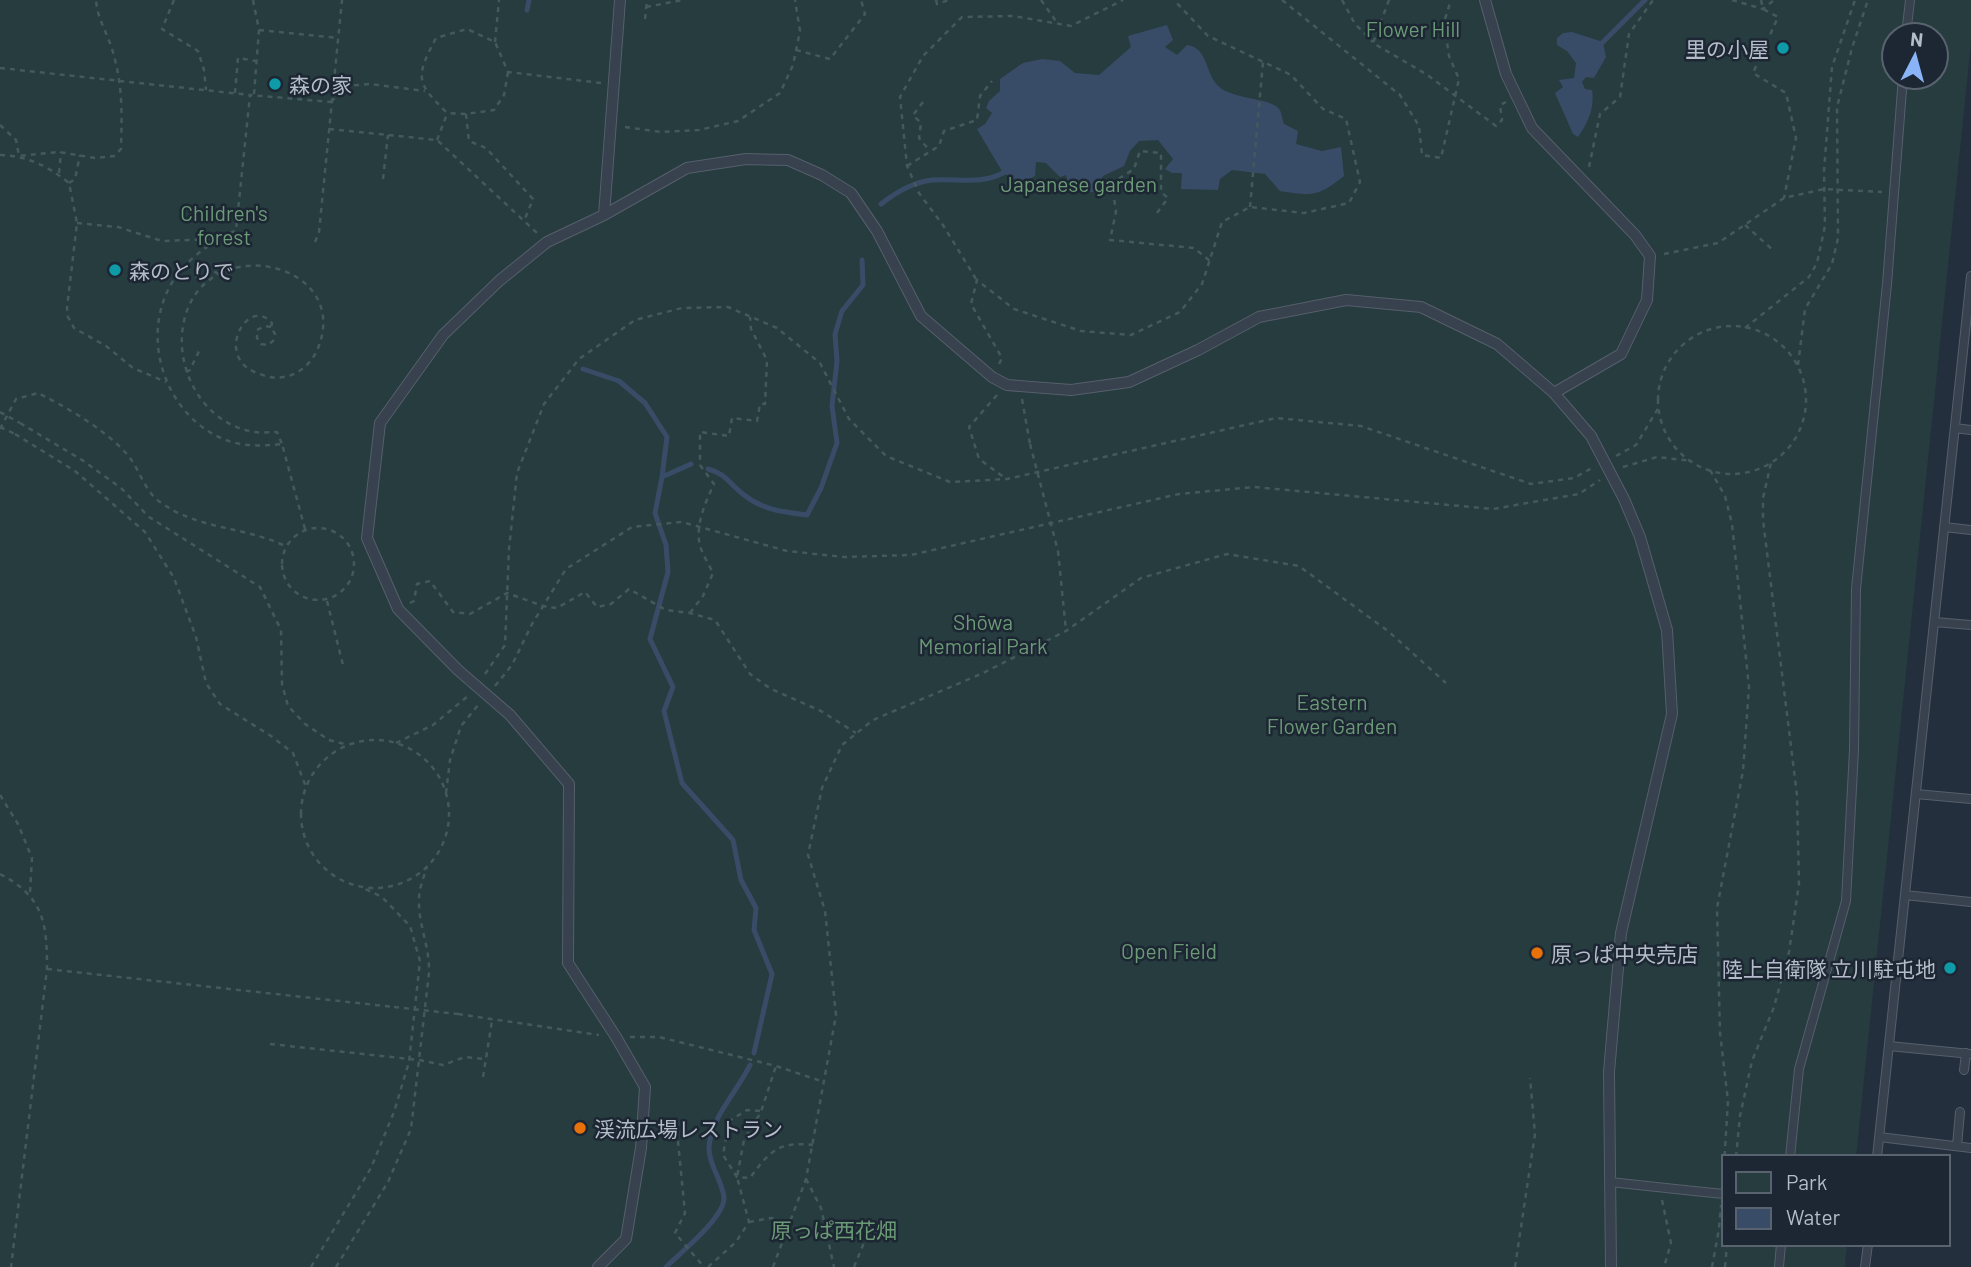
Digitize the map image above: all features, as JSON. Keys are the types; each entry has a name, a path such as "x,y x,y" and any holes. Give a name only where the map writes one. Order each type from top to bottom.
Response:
{"street":[{"path":"604,215 620,0"},
{"path":"1485,0 1506,74 1532,128 1635,235 1650,256 1647,300 1621,354 1554,393"},
{"path":"598,1267 626,1239 641,1148 645,1087 617,1037 568,963 569,784 510,715 458,670 398,609 367,538 380,423 443,335 499,281 547,242 604,215 687,168 746,159 788,160 822,175 851,193 877,232 920,316 992,377 1007,385 1071,390 1129,382 1198,350 1259,317 1346,300 1421,307 1497,344 1554,393 1591,436 1624,499 1640,537 1667,629 1672,714 1622,933 1609,1072 1611,1267"}],"lane":[{"path":"1908,21 1910,0"},
{"path":"1790,1155 1800,1069 1846,901 1854,750 1856,589 1902,91"},
{"path":"1877,1155 1944,527 1968,335 1971,276"},
{"path":"1955,428 1971,430"},
{"path":"1944,527 1971,530"},
{"path":"1934,622 1971,625"},
{"path":"1916,794 1971,799"},
{"path":"1905,895 1971,902"},
{"path":"1889,1045 1968,1053 1964,1070"},
{"path":"1957,1146 1960,1112"},
{"path":"1879,1137 1971,1148"},
{"path":"1610,1182 1722,1192"},
{"path":"1779,1267 1781,1246"},
{"path":"1865,1267 1868,1246"}],"path":[{"path":"0,155 61,152 95,158 114,156 121,149 123,100 120,81 96,0"},
{"path":"174,0 162,29 198,51 206,90"},
{"path":"253,0 259,30 236,230 218,239 194,257 176,276 160,310 157,339 166,382 177,402 191,418 221,438 238,444 282,444"},
{"path":"315,242 319,232 342,0"},
{"path":"495,42 467,29 436,38 421,66 425,91 447,113 466,114 494,110 505,95 508,72 495,42 499,0"},
{"path":"645,19 647,0"},
{"path":"646,7 683,0"},
{"path":"611,125 661,132 699,130 738,121 780,93 793,65 800,32 795,0"},
{"path":"796,50 830,59 865,14 861,0"},
{"path":"936,0 937,5 948,0"},
{"path":"1041,0 1058,24"},
{"path":"1123,0 1071,26 1013,16 962,17 923,56 900,97 907,166 919,193 943,225 977,280 1014,309 1081,331 1131,335 1180,312 1202,284 1222,222 1250,207 1304,213 1349,203 1360,182 1346,119 1323,109 1291,75 1208,36 1174,0"},
{"path":"1282,0 1400,95 1419,126 1422,155 1441,158 1459,79 1449,56 1444,22 1451,0"},
{"path":"1342,0 1355,24 1373,43 1454,94 1496,126 1502,120 1500,105 1517,94"},
{"path":"1373,43 1389,0"},
{"path":"1586,183 1600,114 1620,97 1629,34 1653,0"},
{"path":"1732,0 1763,9 1777,17 1753,73 1786,93 1796,138 1784,198"},
{"path":"1761,0 1763,9"},
{"path":"1763,9 1774,0"},
{"path":"1745,328 1809,278 1817,263 1825,226 1824,188 1832,68 1855,0"},
{"path":"1798,365 1772,338 1745,328 1712,330 1701,334 1682,346 1663,374 1659,407 1664,429 1692,461 1710,470 1741,473 1770,463 1794,440 1804,420 1806,398 1798,365 1805,309 1832,264 1838,238 1837,107 1868,0"},
{"path":"259,30 338,38"},
{"path":"235,93 238,58 256,61"},
{"path":"1250,207 1263,62"},
{"path":"0,68 331,102"},
{"path":"508,72 614,85"},
{"path":"907,166 939,146 944,131 977,120 980,96 992,81"},
{"path":"331,102 346,86 370,84 425,91"},
{"path":"923,102 913,115 921,123 919,138 930,152"},
{"path":"437,140 447,113"},
{"path":"466,114 469,141 486,148 533,200 524,221"},
{"path":"0,125 16,140 19,156"},
{"path":"329,129 437,140 547,242"},
{"path":"383,179 388,135"},
{"path":"1157,213 1168,198 1161,192 1161,153 1140,151 1134,169 1112,183 1116,212 1110,240 1194,248 1210,261"},
{"path":"58,174 61,152"},
{"path":"69,183 75,179 80,155"},
{"path":"19,156 48,167 69,183 77,223 67,308 74,328 106,346 133,368 166,382"},
{"path":"1650,256 1718,243 1784,198 1824,188 1894,192"},
{"path":"77,223 118,227 162,241 218,239"},
{"path":"1744,225 1774,251"},
{"path":"271,327 265,326 257,330 257,338 261,344 268,345 274,341 272,323 261,316 251,317 246,321 238,331 235,345 240,362 253,372 284,377 301,370 312,361 319,346 322,313 305,283 285,270 265,265 240,265 219,274 205,284 186,312 181,346 186,372 206,406 227,423 255,432 277,432 305,529"},
{"path":"176,276 190,279 213,271 219,274"},
{"path":"977,280 971,304 1002,358 992,377"},
{"path":"485,674 505,645 517,473 544,404 579,359 635,320 682,308 728,307 777,328 820,363 849,419 886,456 950,482 1007,479 1276,418 1361,426 1531,484 1574,478 1599,465"},
{"path":"690,613 704,596 713,573 700,545 699,527 705,503 714,484 700,466 700,432 729,436 732,418 757,421 760,404 765,404 767,360 751,329 750,317"},
{"path":"186,372 190,370 200,349"},
{"path":"1007,385 969,426 979,459 1007,479"},
{"path":"1020,388 1030,444 1058,551 1066,631"},
{"path":"285,546 268,538 190,520 157,500 127,454 75,411 38,393 16,399 0,428 15,434 75,471 145,532 174,578 196,637 206,682 220,704 293,753 306,787"},
{"path":"1611,458 1636,445 1659,407"},
{"path":"0,412 82,460 121,488 149,517 260,587 281,630 282,684 288,706 305,724 329,740 348,745"},
{"path":"1617,469 1657,457 1692,461"},
{"path":"1736,1155 1740,1116 1752,1060 1774,1007 1789,952 1799,884 1797,795 1763,520 1763,498 1770,463"},
{"path":"1710,470 1725,496 1732,524 1749,687 1743,771 1717,908 1720,1033 1728,1101 1725,1155"},
{"path":"495,685 512,664 566,569 632,527 682,522 787,551 844,557 911,555 1179,494 1254,487 1493,509 1579,494 1608,475"},
{"path":"305,529 332,529 351,547 355,569 346,589 327,600 305,599 288,587 281,567 285,546 305,529"},
{"path":"773,1267 806,1179 836,1015 825,911 808,855 822,788 842,745 873,720 981,674 1066,631 1141,578 1227,554 1299,566 1388,631 1446,683"},
{"path":"398,609 414,601 417,584 430,581 453,612 470,614 507,593 543,606 557,608 585,592 597,607 611,604 629,589 666,610 715,620 750,674 771,689 821,711 856,733"},
{"path":"327,600 344,669"},
{"path":"396,743 433,725 471,694"},
{"path":"358,885 388,886 409,879 436,856 447,832 449,820 446,793 450,760 461,726 487,695"},
{"path":"311,1267 371,1168 394,1112 409,1059 420,961 410,926 382,897 332,874 306,841 301,814 306,787 327,758 348,745 380,740 396,743 422,757 441,779 446,793"},
{"path":"0,796 18,824 32,858 30,895"},
{"path":"336,1267 388,1182 411,1129 430,955 419,902 427,866"},
{"path":"0,874 30,895 39,908 47,932 47,969 11,1267"},
{"path":"47,969 458,1014 617,1037 659,1037 776,1066 824,1082"},
{"path":"483,1077 492,1021"},
{"path":"270,1044 443,1065 465,1058 486,1059"},
{"path":"737,1177 744,1140 761,1112 776,1066"},
{"path":"1515,1267 1535,1134 1530,1078"},
{"path":"749,1222 737,1177 723,1155 729,1121 747,1110 761,1112"},
{"path":"677,1131 685,1213 676,1233 706,1267 736,1242 749,1222 771,1218 790,1223"},
{"path":"737,1177 750,1178 768,1154 793,1142 813,1145"},
{"path":"806,1179 821,1208 834,1267"},
{"path":"1659,1186 1671,1243 1664,1267"},
{"path":"1712,1267 1721,1203"},
{"path":"854,1267 869,1233"},
{"path":"1725,1267 1727,1246"}],"green space":[{"name":"Shōwa Memorial Park","path":"0,0 1971,0 1971,43 1856,1155 1722,1155 1722,1246 1847,1246 1845,1267 0,1267"}],"water":[{"path":"1167,25 1173,40 1165,47 1177,55 1187,45 1194,47 1200,51 1216,84 1222,89 1275,106 1280,110 1284,124 1298,131 1296,144 1322,151 1341,147 1344,176 1321,191 1308,194 1280,191 1265,174 1232,170 1220,179 1218,190 1181,189 1182,173 1172,173 1165,169 1173,159 1158,140 1139,141 1130,151 1124,166 1103,176 1095,192 1070,192 1066,175 1060,177 1046,163 1036,162 1035,176 1021,183 1003,173 977,129 985,124 992,113 986,108 989,101 1000,91 1000,79 1023,63 1042,59 1060,61 1075,73 1099,75 1131,47 1128,36"},
{"path":"1572,32 1603,42 1606,57 1594,78 1586,77 1582,82 1585,89 1592,90 1592,109 1578,137 1573,134 1555,93 1563,87 1559,80 1574,78 1576,63 1567,51 1557,45 1557,38 1563,33"}],"waterway":[{"path":"527,10 529,0"},
{"path":"1603,42 1645,0"},
{"path":"881,204 905,189 925,181 977,180 1003,173"},
{"path":"708,469 724,477 759,504 807,515 821,488 837,443 832,406 837,361 835,334 842,311 863,285 862,260"},
{"path":"583,369 619,381 645,403 667,437 662,477"},
{"path":"691,464 662,477 655,513 666,545 668,572 650,639 673,687 664,711 682,783 733,840 741,880 756,908 754,930 772,974 754,1053"},
{"path":"666,1267 709,1225 722,1206 723,1192 709,1153 711,1135 720,1114 750,1065"}],"place":[{"name":"里の小屋","path":"1783,48"},
{"name":"森の家","path":"275,84"},
{"name":"森のとりで","path":"115,270"},
{"name":"原っぱ中央売店","path":"1537,953"},
{"name":"陸上自衛隊 立川駐屯地","path":"1950,968"},
{"name":"渓流広場レストラン","path":"580,1128"}],"park label":[{"name":"Flower Hill","path":"1413,28"},
{"name":"Japanese garden","path":"1079,183"},
{"name":"Children's forest","path":"224,224"},
{"name":"Eastern Flower Garden","path":"1332,713"},
{"name":"Open Field","path":"1169,950"},
{"name":"原っぱ西花畑","path":"834,1229"}]}
